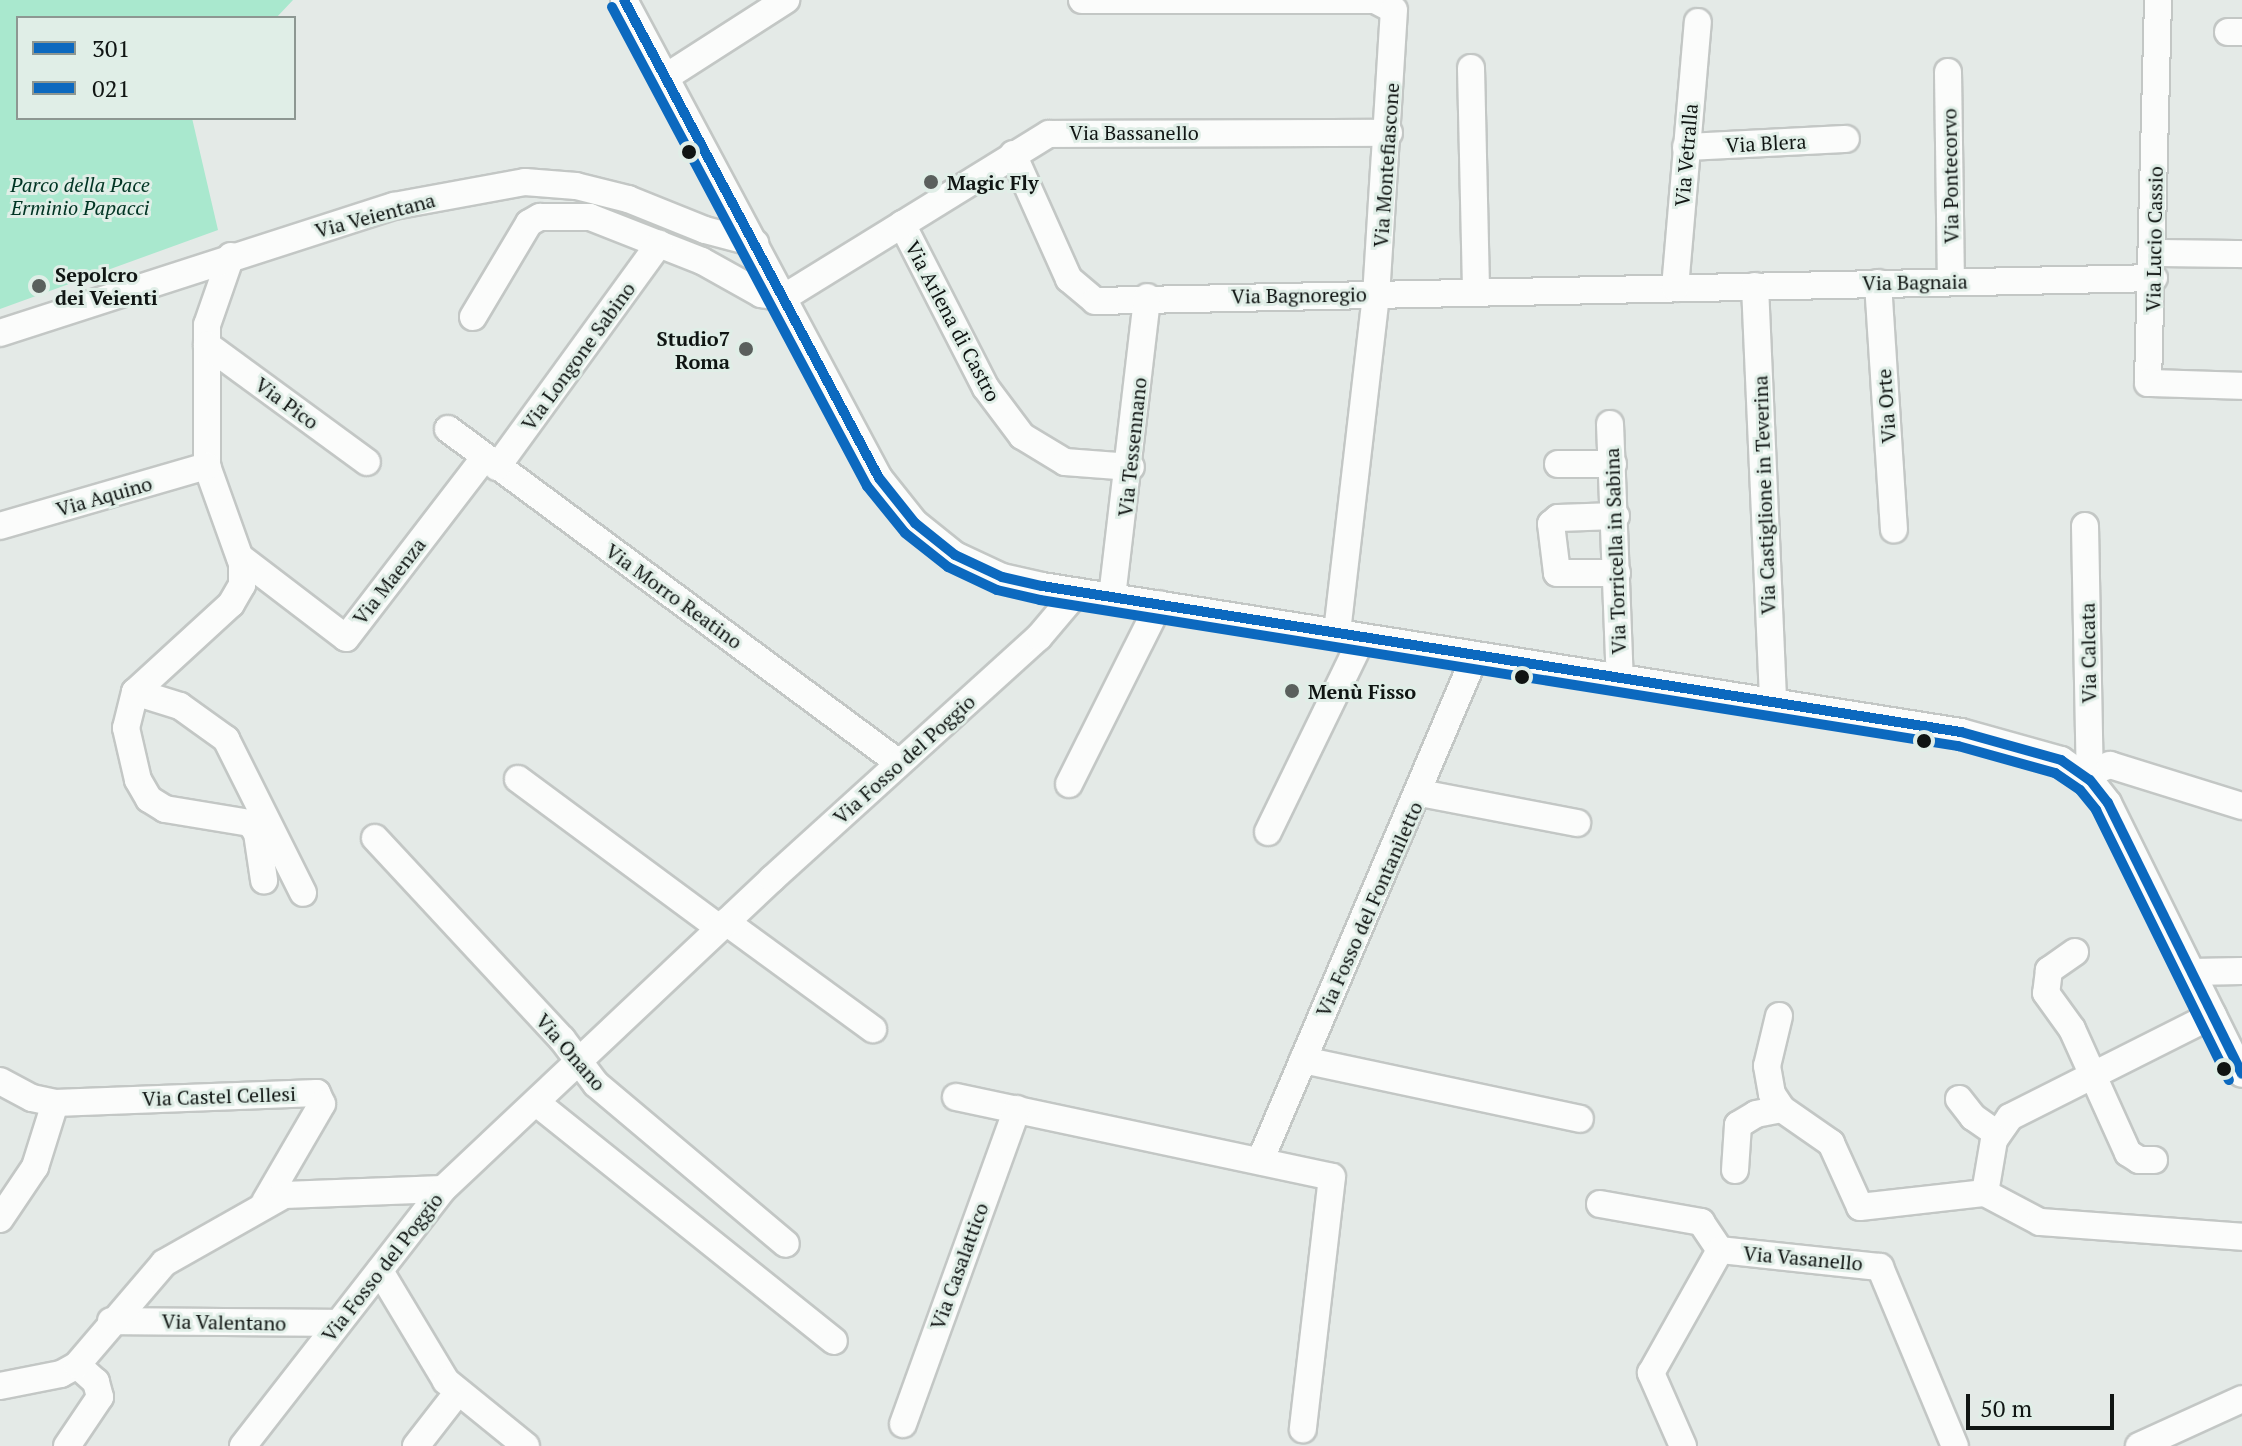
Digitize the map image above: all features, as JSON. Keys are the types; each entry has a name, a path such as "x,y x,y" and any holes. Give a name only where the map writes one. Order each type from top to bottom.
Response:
{"street":[{"path":"624,0 879,478 915,523 949,551 985,571 1077,592 1985,737 2061,760 2090,780 2118,819 2242,1074"},
{"path":"666,77 786,0"},
{"name":"Via Montefiascone","path":"1082,0 1385,2 1395,15 1389,133 1350,636 1268,832"},
{"name":"Via Lucio Cassio","path":"2158,0 2154,266 2148,383 2242,386"},
{"name":"Via Vetralla","path":"1675,288 1698,22"},
{"path":"1471,68 1476,292"},
{"name":"Via Pontecorvo","path":"1948,72 1951,281"},
{"name":"Via Bassanello","path":"783,298 1013,154 1058,132 1389,133"},
{"name":"Via Blera","path":"1686,147 1846,139"},
{"name":"Via Bagnoregio","path":"1013,154 1076,289 1104,302 1147,297 1675,288"},
{"name":"Via Veientana","path":"0,333 231,256 394,206 525,182 576,186 628,199 705,230 755,243"},
{"path":"473,317 529,223 540,217 590,217 659,244 761,294 783,298"},
{"name":"Via Arlena di Castro","path":"902,224 986,388 1022,436 1065,462 1131,467"},
{"name":"Via Longone Sabino","path":"491,462 659,244"},
{"name":"Via Bagnaia","path":"1675,288 1951,281 2154,266 2242,254"},
{"path":"231,256 212,299 207,345 207,466 240,557 243,578 236,598 135,692 127,712 126,736 145,794 165,809 250,823 258,838 264,880"},
{"name":"Via Orte","path":"1878,283 1894,529"},
{"name":"Via Castiglione in Teverina","path":"1755,286 1773,704"},
{"name":"Via Tessennano","path":"1112,597 1131,467 1147,297"},
{"name":"Via Pico","path":"207,345 367,462"},
{"name":"Via Torricella in Sabina","path":"1610,424 1620,679"},
{"name":"Via Morro Reatino","path":"448,429 899,763"},
{"name":"Via Maenza","path":"240,557 346,638 491,462"},
{"path":"1558,464 1613,464"},
{"name":"Via Aquino","path":"0,526 207,466"},
{"path":"1616,516 1558,518 1551,524 1557,573 1617,573"},
{"name":"Via Calcata","path":"2085,526 2090,780"},
{"name":"Via Fosso del Poggio","path":"243,1446 443,1189 538,1104 723,925 1039,637 1077,592"},
{"path":"1069,784 1159,604"},
{"name":"Via Fosso del Fontaniletto","path":"1260,1161 1420,793 1475,656"},
{"path":"135,692 180,706 226,739 303,893"},
{"path":"2090,780 2097,770 2110,765 2242,806"},
{"path":"518,779 873,1029"},
{"path":"1420,793 1577,823"},
{"name":"Via Onano","path":"375,838 596,1084 786,1244"},
{"path":"2075,952 2049,970 2046,993 2095,1074 2128,1153 2139,1160 2154,1160"},
{"path":"2192,972 2242,971"},
{"path":"1985,1193 1997,1134 2010,1117 2213,1015"},
{"path":"1779,1016 1767,1066 1772,1094 1788,1111 1831,1143 1860,1207 1985,1193 2040,1222 2242,1237"},
{"path":"1303,1060 1580,1119"},
{"name":"Via Castel Cellesi","path":"0,1081 32,1098 55,1103 317,1093 322,1104 265,1202"},
{"path":"956,1097 1332,1177 1303,1429"},
{"path":"1959,1099 1973,1117 1997,1134"},
{"path":"0,1219 35,1167 55,1103"},
{"path":"538,1104 834,1341"},
{"name":"Via Casalattico","path":"903,1424 1017,1109"},
{"path":"1735,1170 1738,1125 1746,1118 1788,1111"},
{"path":"0,1386 53,1376 77,1365 158,1268 265,1202 302,1192 443,1189"},
{"path":"1600,1204 1701,1222 1720,1250"},
{"name":"Via Vasanello","path":"1683,1446 1651,1373 1720,1250 1880,1267 1955,1446"},
{"path":"380,1271 458,1392 526,1446"},
{"name":"Via Valentano","path":"111,1321 337,1323"},
{"path":"67,1446 100,1397 96,1382 77,1365"},
{"path":"416,1446 458,1392"},
{"path":"2139,1446 2198,1414 2242,1399"}],"green space":[{"name":"Parco della Pace Erminio Papacci","path":"0,0 293,0 278,16 16,16 16,120 192,120 218,230 0,309"}],"transit line":[{"name":"301","path":"624,0 879,478 915,523 955,555 1002,577 1042,586 1961,732 2061,760 2090,780 2108,803 2242,1074"},
{"name":"021","path":"612,7 867,486 905,533 948,567 997,590 1040,600 1958,746 2055,773 2080,790 2096,810 2229,1080"}],"place":[{"name":"Magic Fly","path":"931,182"},
{"name":"Sepolcro dei Veienti","path":"39,286"},
{"name":"Studio7 Roma","path":"746,349"},
{"name":"Menù Fisso","path":"1292,691"}]}
